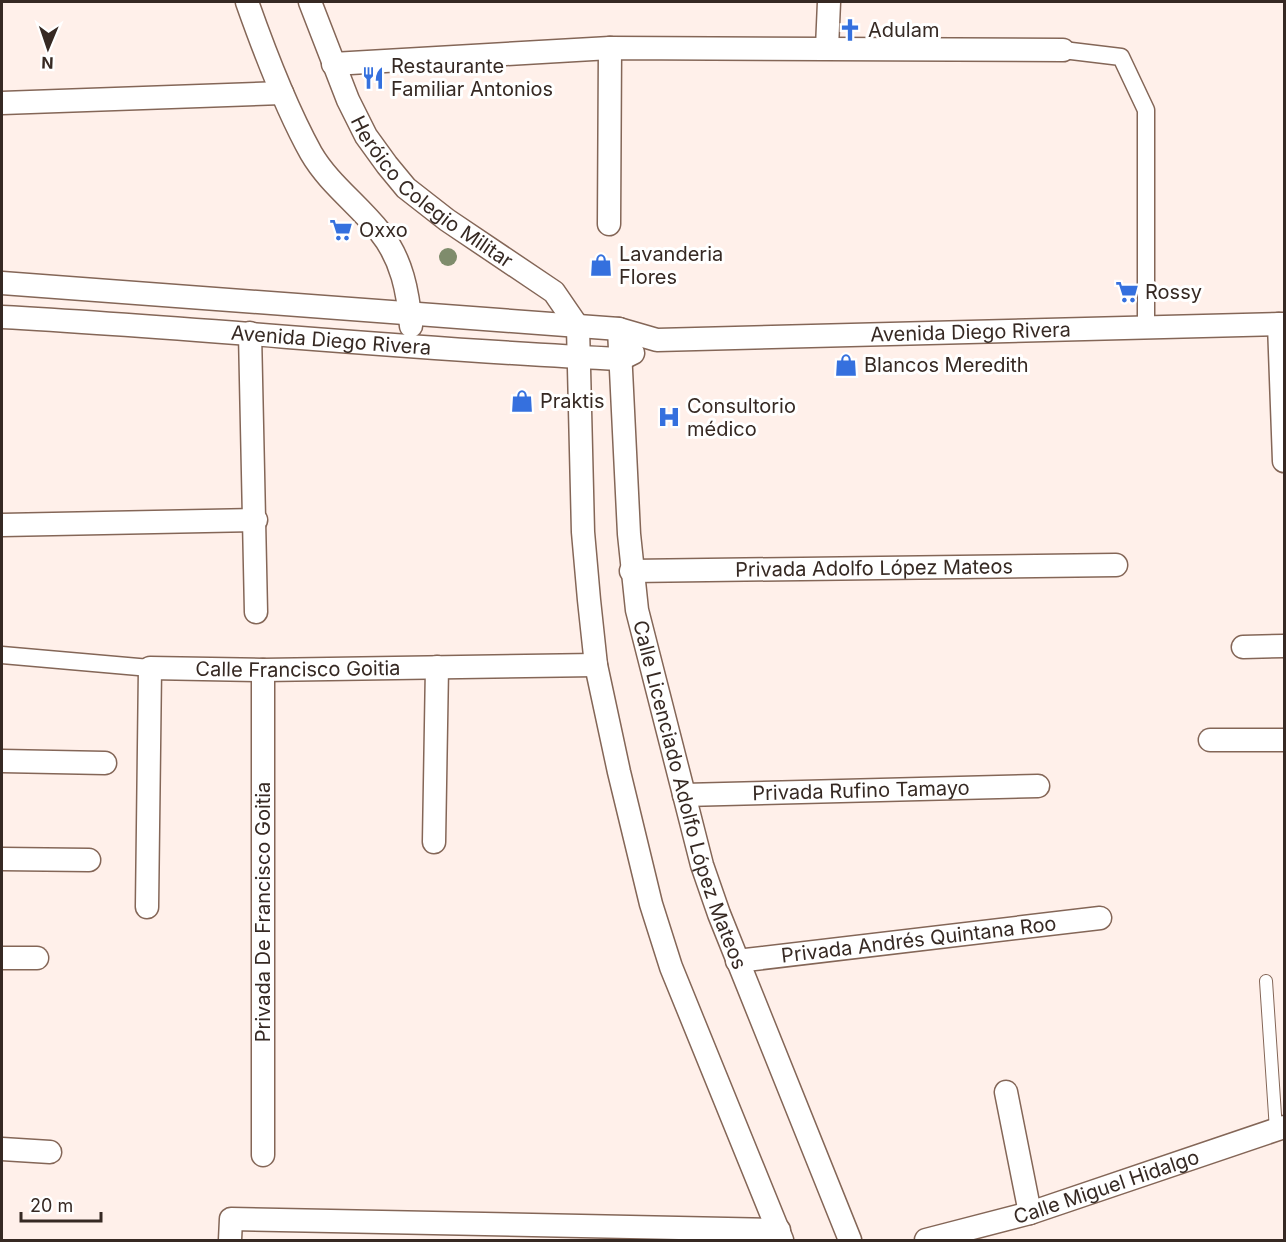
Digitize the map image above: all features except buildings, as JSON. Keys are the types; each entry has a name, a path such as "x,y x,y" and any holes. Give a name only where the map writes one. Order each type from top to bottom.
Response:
{"street":[{"path":"247,2 282,93 311,152 326,176 380,232 396,257 404,278 412,346"},
{"name":"Heróico Colegio Militar","path":"310,2 333,64 366,136 406,188 447,220 554,292 578,327"},
{"path":"827,48 829,2"},
{"path":"333,64 610,48 1063,50 1121,57 1146,110 1146,328"},
{"path":"609,224 610,48"},
{"path":"2,103 282,93"},
{"name":"Avenida Diego Rivera","path":"2,283 619,329 657,340 1282,324"},
{"path":"141,324 143,293"},
{"name":"Avenida Diego Rivera","path":"2,317 141,324 412,346 621,359 657,340"},
{"path":"1282,324 1284,460"},
{"path":"230,1230 781,1235 692,1024 671,967 649,894 596,665 583,532 578,327"},
{"name":"Calle Licenciado Adolfo López Mateos","path":"619,329 631,571 637,610 702,865 736,961 850,1240"},
{"path":"250,333 256,520 256,612"},
{"path":"2,525 256,520"},
{"name":"Privada Adolfo López Mateos","path":"631,571 1116,565"},
{"path":"1243,647 1284,646"},
{"name":"Calle Francisco Goitia","path":"2,655 150,668 263,670 596,665"},
{"path":"434,842 437,667"},
{"path":"147,907 150,668"},
{"name":"Privada De Francisco Goitia","path":"263,670 263,1155"},
{"path":"1210,741 1284,740"},
{"path":"2,761 105,763"},
{"name":"Privada Rufino Tamayo","path":"684,795 1038,786"},
{"path":"2,859 89,860"},
{"name":"Privada Andrés Quintana Roo","path":"736,961 1101,918"},
{"path":"2,958 36,958"},
{"path":"1006,1092 1030,1213"},
{"name":"Calle Miguel Hidalgo","path":"926,1240 1030,1213 1280,1128"},
{"path":"2,1149 50,1152"}],"lane":[{"path":"1266,981 1280,1128"}],"place":[{"name":"Adulam","path":"850,30"},
{"name":"Restaurante Familiar Antonios","path":"373,78"},
{"name":"Oxxo","path":"341,230"},
{"name":"Lavanderia Flores","path":"601,265"},
{"name":"Rossy","path":"1127,292"},
{"name":"Blancos Meredith","path":"846,365"},
{"name":"Praktis","path":"522,401"},
{"name":"Consultorio médico","path":"669,417"}]}
